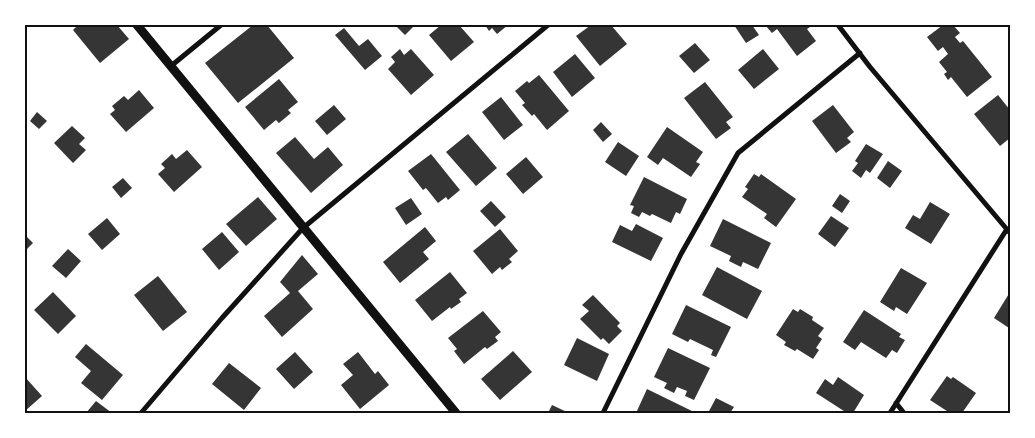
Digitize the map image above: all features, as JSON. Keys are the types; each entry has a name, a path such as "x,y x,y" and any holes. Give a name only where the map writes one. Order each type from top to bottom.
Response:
{"street":[{"path":"137,25 456,413"},
{"path":"170,66 221,25"},
{"path":"141,413 222,318 303,228 548,25"},
{"path":"838,25 1008,231 890,413"},
{"path":"604,413 681,254 738,153 860,53"},
{"path":"896,403 904,413"}],"building":[{"path":"78,25 117,25 129,39 100,63 73,30"},
{"path":"253,25 267,25 294,58 238,103 205,63"},
{"path":"395,25 415,25 405,35"},
{"path":"441,25 459,25 474,42 451,61 429,35"},
{"path":"485,25 508,25 497,34 492,28 489,31"},
{"path":"591,25 611,25 627,44 600,66 576,36"},
{"path":"734,25 752,25 759,35 746,43"},
{"path":"765,25 809,25 810,27 807,29 816,41 797,56 777,29 772,33"},
{"path":"943,25 953,25 960,33 955,37 960,43 963,41 992,77 967,97 951,77 948,80 944,74 947,72 939,62 948,54 943,47 938,51 927,37"},
{"path":"344,28 359,46 368,39 382,56 365,70 335,35"},
{"path":"695,43 710,60 694,73 679,56"},
{"path":"400,49 404,55 411,49 434,75 411,95 388,69 395,62 391,57"},
{"path":"763,49 779,69 754,89 738,70"},
{"path":"575,54 595,78 572,97 553,72"},
{"path":"539,75 569,111 547,130 534,114 532,116 522,105 525,103 515,91 527,81 529,83"},
{"path":"279,79 298,102 288,110 291,113 279,123 276,120 264,130 245,107"},
{"path":"705,82 733,117 726,122 731,128 716,139 684,98"},
{"path":"139,90 154,108 126,132 110,114 115,110 112,106 124,96 128,100"},
{"path":"998,95 1010,110 1010,138 1000,146 974,114"},
{"path":"501,97 523,125 504,140 482,112"},
{"path":"334,105 346,119 327,135 315,121"},
{"path":"833,105 854,132 847,138 851,142 836,153 812,121"},
{"path":"37,112 47,121 39,129 30,121"},
{"path":"601,122 612,134 603,142 593,130"},
{"path":"72,126 85,138 79,144 86,150 73,163 54,143"},
{"path":"667,127 703,152 696,162 700,164 691,177 663,158 658,165 647,157"},
{"path":"468,134 497,168 476,186 446,152"},
{"path":"295,137 314,159 328,147 343,165 311,193 276,153"},
{"path":"618,142 639,156 626,176 605,162"},
{"path":"866,144 883,154 870,173 866,170 861,178 852,171 858,163 855,161"},
{"path":"187,150 202,167 174,192 158,174 165,168 161,164 172,154 176,159"},
{"path":"431,154 460,190 448,200 446,197 438,203 426,188 423,190 408,171"},
{"path":"526,157 543,177 523,194 506,174"},
{"path":"888,161 902,171 890,188 877,178"},
{"path":"754,174 759,177 761,174 796,199 776,227 764,218 767,214 742,197 748,189 745,187"},
{"path":"644,177 687,199 680,214 676,212 671,223 652,214 650,216 642,212 639,217 631,213 634,206 630,205"},
{"path":"123,178 132,188 121,198 112,187"},
{"path":"840,194 850,201 842,213 832,206"},
{"path":"258,197 277,219 246,246 226,224"},
{"path":"411,198 422,214 406,225 395,208"},
{"path":"491,201 506,217 495,227 480,211"},
{"path":"930,202 950,214 931,244 905,228 913,215 920,219"},
{"path":"831,216 849,228 835,247 818,234"},
{"path":"107,218 120,234 102,250 88,234"},
{"path":"723,219 771,243 758,269 743,262 741,267 729,261 731,256 710,246"},
{"path":"636,224 663,238 651,261 612,242 620,225 632,231"},
{"path":"425,227 436,241 423,252 429,259 400,283 383,262"},
{"path":"500,229 518,251 509,259 512,262 502,270 500,267 492,274 473,251"},
{"path":"222,232 239,252 219,270 202,249"},
{"path":"25,235 33,243 25,251"},
{"path":"68,249 81,261 66,278 52,266"},
{"path":"302,255 318,274 298,291 313,309 282,337 264,316 290,293 280,282"},
{"path":"717,267 762,291 747,319 702,295"},
{"path":"901,268 927,283 907,314 896,307 894,311 880,302"},
{"path":"450,272 467,293 459,299 461,302 451,309 450,307 432,321 415,300"},
{"path":"158,276 187,312 163,331 134,295"},
{"path":"53,292 76,316 58,334 34,310"},
{"path":"1010,292 1010,326 1009,328 994,318"},
{"path":"593,295 620,323 617,326 622,331 609,344 603,338 601,340 580,319 589,311 582,305"},
{"path":"686,305 731,327 716,357 711,355 713,350 690,339 688,342 672,334"},
{"path":"793,309 798,312 800,309 813,317 812,320 824,328 818,336 822,339 816,348 819,350 813,359 797,349 795,351 784,345 786,342 776,335"},
{"path":"864,310 901,334 899,337 905,340 897,353 892,350 886,358 861,342 855,350 843,342"},
{"path":"483,311 501,332 495,337 498,341 487,349 485,347 464,364 454,351 457,349 448,338"},
{"path":"577,338 609,354 597,381 564,365"},
{"path":"86,344 123,375 102,400 81,383 91,371 75,357"},
{"path":"668,348 710,368 694,400 685,396 687,391 677,387 674,393 664,388 667,383 654,377"},
{"path":"513,351 532,372 500,400 481,379"},
{"path":"295,352 313,372 294,389 276,369"},
{"path":"358,352 375,374 378,371 389,385 360,409 341,385 353,375 343,364"},
{"path":"229,363 261,388 244,410 212,384"},
{"path":"947,376 951,379 953,377 976,393 962,413 950,413 930,400"},
{"path":"25,377 42,396 25,411"},
{"path":"838,377 864,395 853,413 847,413 816,393 825,379 833,385"},
{"path":"647,389 696,413 636,413"},
{"path":"716,398 734,407 730,413 708,413"},
{"path":"96,401 112,413 86,413"},
{"path":"552,405 569,413 548,413"}]}
